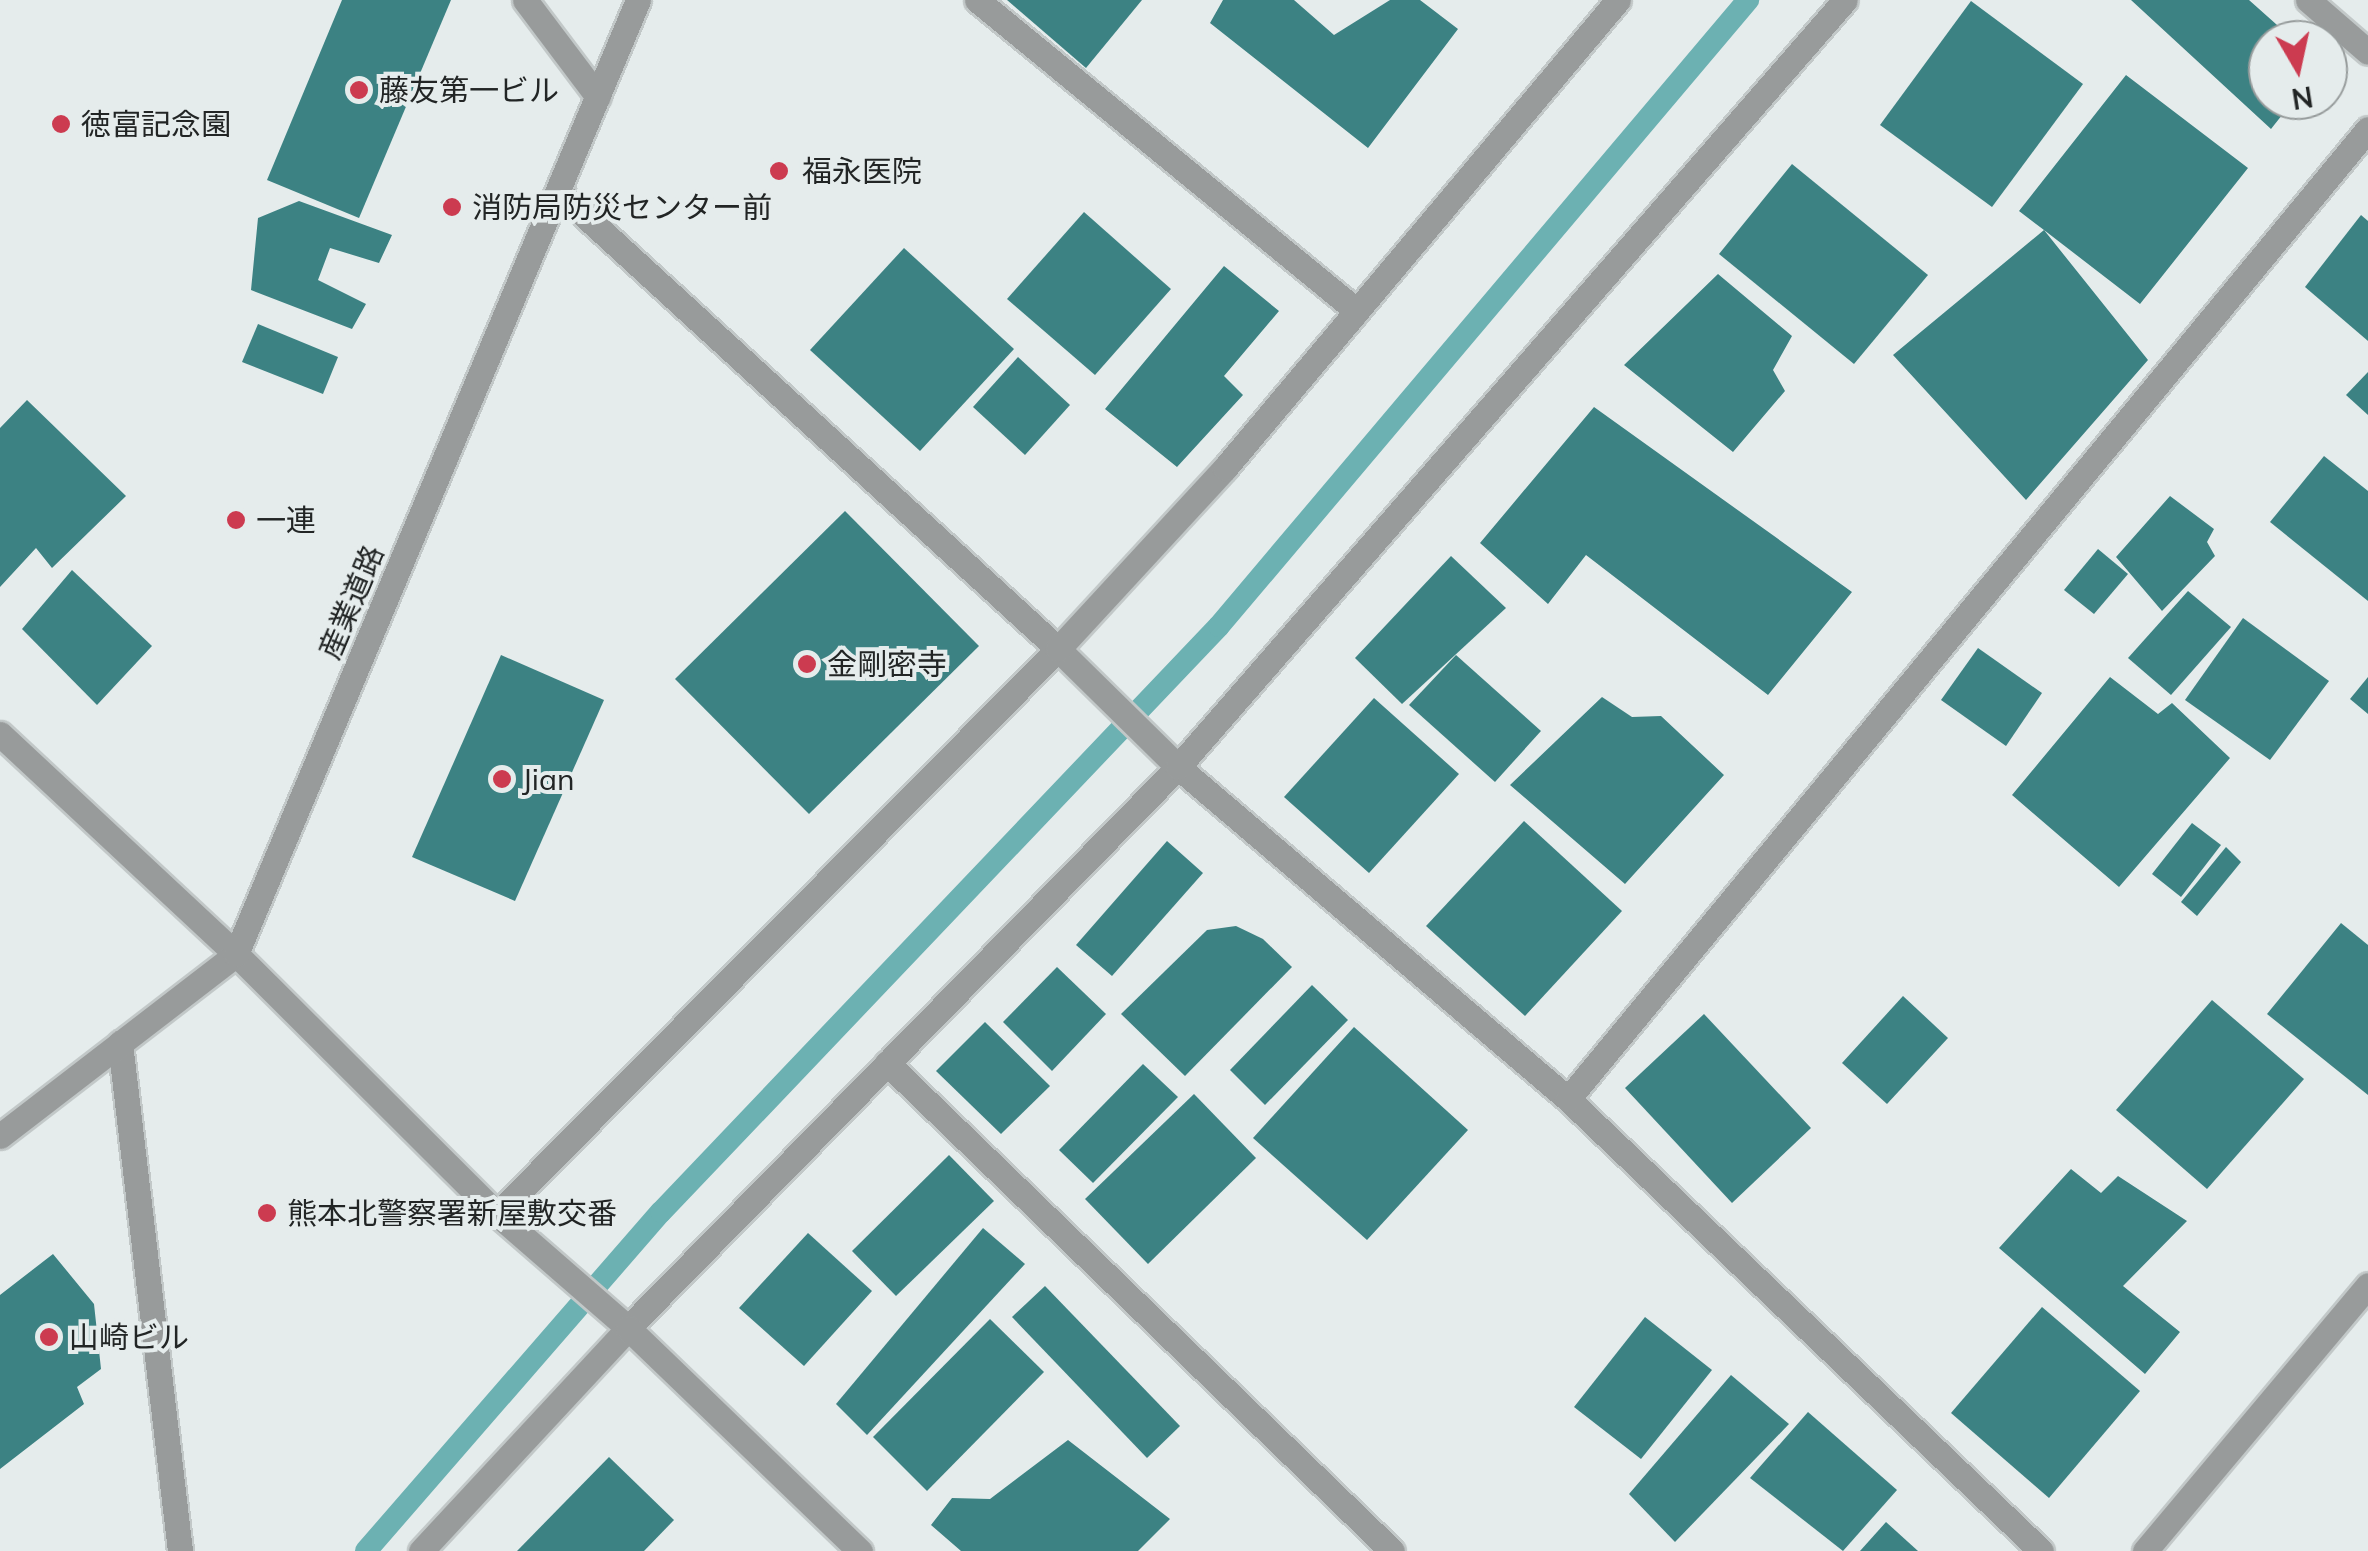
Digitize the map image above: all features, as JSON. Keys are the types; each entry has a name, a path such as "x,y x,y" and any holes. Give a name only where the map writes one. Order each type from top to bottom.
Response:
{"street":[{"path":"525,0 598,98"},
{"name":"産業道路","path":"0,1136 236,954 561,194 638,0"},
{"path":"977,0 1357,311"},
{"path":"496,1214 1058,649 1225,468 1618,0"},
{"path":"421,1551 628,1328 887,1063 1171,761 1846,0"},
{"path":"2308,0 2368,52"},
{"path":"1568,1099 2368,129"},
{"path":"561,194 1058,649 1171,761 1568,1099 2041,1551"},
{"path":"0,734 236,954 496,1214 628,1328 860,1551"},
{"path":"120,1043 180,1551"},
{"path":"887,1063 1392,1551"},
{"path":"2144,1551 2368,1285"}],"building":[{"name":"藤友第一ビル","path":"342,0 451,0 359,218 267,180"},
{"path":"1007,0 1142,0 1086,68"},
{"path":"1223,0 1294,0 1334,35 1390,0 1420,0 1458,29 1368,148 1210,23"},
{"path":"2131,0 2249,0 2272,20 2248,20 2248,108"},
{"path":"1971,1 2083,84 1992,207 1880,125"},
{"path":"2126,75 2248,168 2140,304 2019,211"},
{"path":"2261,120 2278,120 2271,129"},
{"path":"1792,164 1928,275 1854,364 1719,254"},
{"path":"299,201 392,235 379,263 330,248 318,280 366,304 352,329 251,290 258,218"},
{"path":"1084,212 1171,289 1095,375 1007,299"},
{"path":"2361,215 2368,221 2368,341 2305,287"},
{"path":"2044,230 2148,360 2026,500 1893,355"},
{"path":"904,248 1014,349 920,451 810,350"},
{"path":"1224,266 1279,311 1224,376 1243,395 1177,467 1105,409"},
{"path":"1718,274 1792,336 1773,370 1785,391 1733,452 1624,365"},
{"path":"258,324 338,357 323,394 242,362"},
{"path":"1018,357 1070,405 1025,455 973,407"},
{"path":"2368,372 2368,415 2346,395"},
{"path":"27,400 126,496 52,568 36,548 0,587 0,428"},
{"path":"1594,407 1852,592 1768,695 1586,555 1548,604 1480,543"},
{"path":"2324,456 2368,491 2368,601 2270,522"},
{"path":"2170,496 2214,529 2207,542 2215,556 2162,611 2116,557"},
{"path":"845,511 979,646 809,814 675,679"},
{"path":"2098,549 2128,574 2094,614 2064,590"},
{"path":"1451,556 1506,608 1402,704 1355,658"},
{"path":"72,570 152,646 97,705 22,629"},
{"path":"2188,591 2231,627 2171,695 2128,658"},
{"path":"2243,618 2329,681 2270,760 2185,700"},
{"path":"1978,648 2042,693 2006,746 1941,700"},
{"path":"501,655 604,700 515,901 412,857"},
{"path":"1456,655 1541,731 1495,782 1409,705"},
{"path":"2110,677 2158,714 2172,703 2230,758 2119,887 2012,795"},
{"path":"2368,677 2368,714 2350,699"},
{"path":"1602,697 1632,717 1661,716 1724,775 1625,884 1510,785"},
{"path":"1374,698 1459,774 1369,873 1284,797"},
{"path":"1524,821 1622,911 1525,1016 1426,926"},
{"path":"2192,823 2221,845 2181,897 2152,874"},
{"path":"1167,841 1203,873 1112,976 1076,945"},
{"path":"2226,847 2241,862 2197,916 2181,902"},
{"path":"2341,923 2368,945 2368,1095 2267,1014"},
{"path":"1236,926 1263,939 1292,967 1185,1076 1121,1014 1207,930"},
{"path":"1057,967 1106,1014 1052,1071 1003,1022"},
{"path":"1312,985 1348,1020 1265,1105 1230,1070"},
{"path":"1903,996 1948,1038 1887,1104 1842,1063"},
{"path":"2212,1000 2304,1079 2207,1189 2116,1110"},
{"path":"1704,1014 1811,1128 1732,1203 1625,1088"},
{"path":"985,1022 1050,1086 1001,1134 936,1071"},
{"path":"1354,1027 1468,1130 1367,1240 1253,1138"},
{"path":"1143,1064 1178,1097 1093,1183 1059,1150"},
{"path":"1194,1094 1256,1158 1148,1264 1085,1199"},
{"path":"949,1155 994,1201 896,1296 852,1251"},
{"path":"2071,1169 2101,1193 2118,1176 2187,1221 2123,1286 2180,1332 2145,1374 1999,1248"},
{"path":"983,1228 1025,1264 867,1435 836,1404"},
{"path":"808,1233 872,1291 804,1366 739,1308"},
{"name":"山崎ビル","path":"53,1254 94,1304 101,1369 77,1387 84,1404 0,1469 0,1295"},
{"path":"1045,1286 1180,1426 1147,1458 1012,1317"},
{"path":"2042,1307 2140,1391 2049,1498 1951,1413"},
{"path":"1645,1317 1712,1370 1641,1459 1574,1407"},
{"path":"990,1319 1044,1372 927,1491 873,1437"},
{"path":"1731,1375 1789,1424 1675,1542 1629,1494"},
{"path":"1808,1412 1897,1490 1843,1551 1750,1478"},
{"path":"1068,1440 1170,1519 1138,1551 961,1551 931,1525 952,1498 990,1499"},
{"path":"609,1457 674,1520 644,1551 517,1551"},
{"path":"1886,1522 1918,1551 1860,1551"}],"waterway":[{"path":"366,1551 661,1212 1219,626 1748,0"}],"place":[{"name":"藤友第一ビル","path":"359,90"},
{"name":"徳富記念園","path":"61,124"},
{"name":"福永医院","path":"779,171"},
{"name":"消防局防災センター前","path":"452,207"},
{"name":"一連","path":"236,520"},
{"name":"金剛密寺","path":"807,664"},
{"name":"Jian","path":"502,779"},
{"name":"熊本北警察署新屋敷交番","path":"267,1213"},
{"name":"山崎ビル","path":"49,1337"}]}
